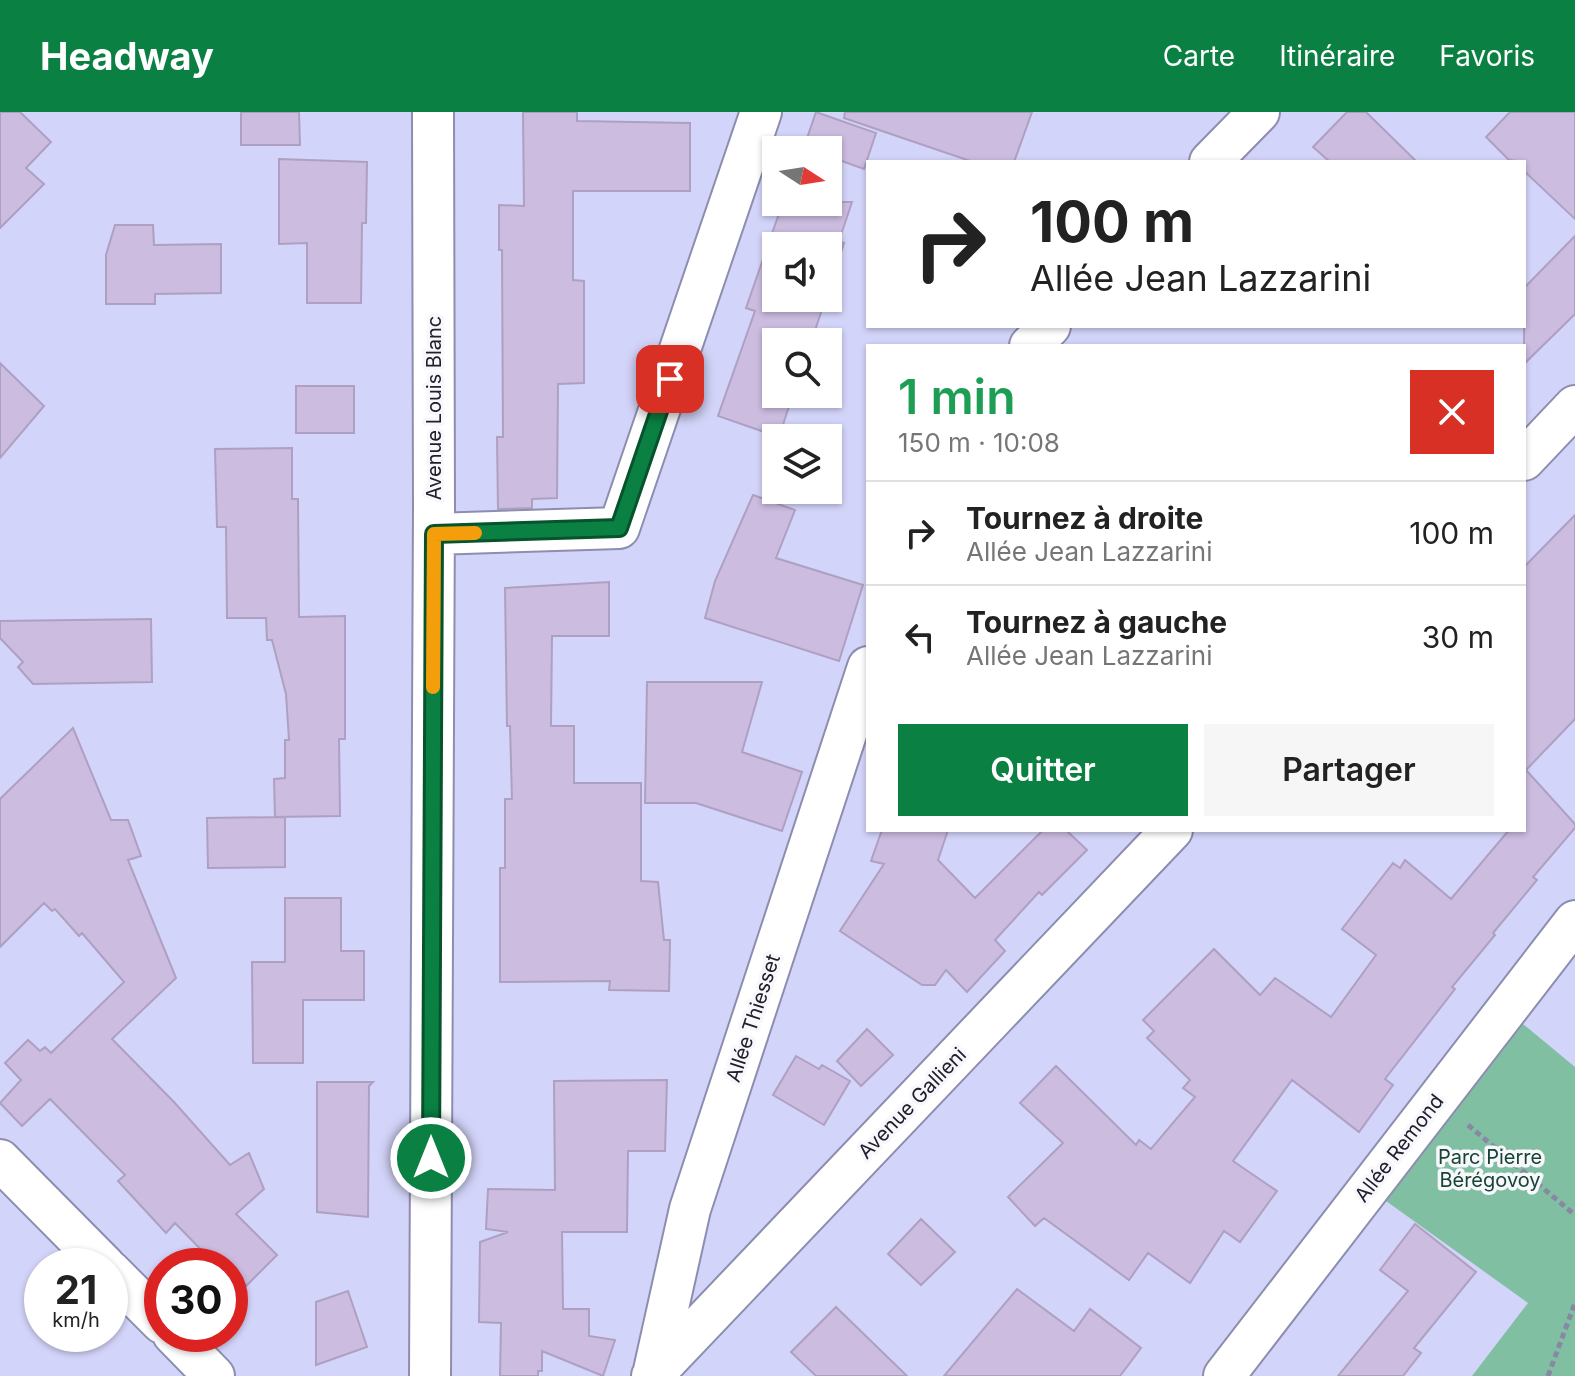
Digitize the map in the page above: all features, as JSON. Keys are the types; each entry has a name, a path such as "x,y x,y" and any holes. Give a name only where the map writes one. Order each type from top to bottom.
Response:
{"street":[{"name":"Avenue Louis Blanc","path":"430,1376 433,112"},
{"path":"434,534 619,528 761,112"},
{"path":"1212,160 1259,112"},
{"path":"1032,344 1048,328"},
{"path":"1526,458 1575,406"},
{"name":"Allée Thiesset","path":"653,1375 690,1209 866,673"},
{"name":"Avenue Gallieni","path":"653,1375 1170,832"},
{"name":"Allée Remond","path":"1224,1376 1575,921"},
{"path":"0,1160 87,1248"},
{"path":"128,1289 144,1305"},
{"path":"191,1352 214,1376"}],"path":[{"path":"1436,1100 1575,1215"},
{"path":"1548,1376 1575,1303"}],"green space":[{"name":"Parc Pierre Bérégovoy","path":"1506,1010 1575,1067 1575,1376 1472,1376 1528,1303 1368,1188"}],"building":[{"path":"0,112 20,112 51,142 26,168 44,184 0,228"},
{"path":"241,112 299,112 300,145 241,145"},
{"path":"523,112 577,112 577,121 690,123 690,191 573,191 573,280 584,281 584,383 558,384 557,498 532,499 532,508 498,509 497,437 503,437 499,205 524,206"},
{"path":"816,112 876,133 864,169 842,161 842,136 808,136"},
{"path":"845,112 1032,112 1015,160 967,160 844,118"},
{"path":"1347,112 1366,112 1415,160 1328,160 1313,147"},
{"path":"1510,112 1575,112 1575,219 1526,173 1526,160 1509,160 1486,137"},
{"path":"279,159 367,162 366,223 362,223 361,303 307,303 307,243 279,244"},
{"path":"842,202 852,202 842,232 773,232 778,216 842,216"},
{"path":"115,225 153,225 154,245 221,244 221,293 155,294 155,304 106,304 106,255"},
{"path":"1575,236 1575,314 1526,362 1524,328 1526,286"},
{"path":"762,262 762,312 821,312 816,328 762,328 762,408 788,408 783,424 762,424 762,431 718,416 755,311 746,308"},
{"path":"0,363 44,406 0,458"},
{"path":"296,386 354,386 354,433 296,433"},
{"path":"292,448 292,499 298,499 299,617 345,616 345,739 339,739 340,816 275,817 274,779 285,778 285,740 289,740 286,694 272,640 267,640 266,618 227,618 226,527 217,527 215,449"},
{"path":"753,495 762,498 762,504 778,504 795,510 776,558 863,585 839,661 705,618 715,581"},
{"path":"1575,515 1575,719 1526,770 1526,565"},
{"path":"609,582 609,636 552,636 551,726 574,726 574,783 641,783 641,881 658,882 664,940 670,940 669,991 609,990 610,981 500,982 500,868 505,868 505,799 512,799 510,726 507,726 505,588"},
{"path":"151,619 152,682 33,684 18,667 23,662 0,638 0,621"},
{"path":"647,682 762,682 742,752 802,772 782,831 696,803 645,803"},
{"path":"73,728 111,820 128,820 141,856 128,860 176,978 112,1039 230,1165 249,1153 264,1189 236,1214 277,1255 248,1284 248,1248 199,1248 175,1223 166,1233 118,1181 125,1175 50,1099 22,1126 0,1103 21,1080 5,1063 28,1040 40,1051 45,1047 51,1053 124,982 82,933 79,936 55,909 52,911 44,903 0,947 0,799"},
{"path":"1526,770 1575,824 1575,828 1533,877 1537,880 1493,933 1495,935 1452,987 1455,989 1385,1079 1393,1085 1359,1132 1292,1080 1233,1161 1277,1191 1240,1242 1224,1231 1190,1283 1148,1253 1129,1280 1044,1218 1035,1226 1008,1197 1063,1143 1020,1103 1056,1066 1136,1145 1139,1140 1151,1149 1195,1097 1183,1088 1190,1080 1147,1038 1154,1031 1143,1020 1214,949 1260,995 1275,978 1331,1017 1376,955 1342,929 1393,863 1400,868 1405,860 1451,899 1507,832 1526,832"},
{"path":"285,817 285,867 208,868 207,818"},
{"path":"881,832 947,832 938,860 975,898 1041,832 1068,832 1087,850 1042,895 1039,892 995,940 1005,951 967,992 946,970 935,985 922,985 840,931 884,864 871,861"},
{"path":"285,898 341,898 341,951 364,951 364,1000 303,1000 303,1063 253,1063 252,962 285,962"},
{"path":"867,1029 893,1055 861,1086 837,1061"},
{"path":"796,1056 819,1069 822,1065 850,1081 824,1125 773,1095"},
{"path":"667,1080 665,1151 628,1151 627,1232 562,1232 563,1309 589,1309 589,1336 615,1340 603,1376 542,1351 542,1371 538,1371 538,1376 500,1376 501,1323 479,1322 480,1242 508,1232 486,1229 488,1189 555,1190 554,1081"},
{"path":"317,1082 373,1082 369,1086 368,1217 317,1212"},
{"path":"921,1219 955,1252 921,1285 888,1254"},
{"path":"1415,1224 1476,1272 1414,1348 1421,1353 1403,1376 1338,1376 1408,1291 1380,1270"},
{"path":"1017,1289 1074,1331 1090,1309 1141,1348 1120,1376 944,1376"},
{"path":"348,1291 367,1347 316,1365 316,1302"},
{"path":"836,1307 907,1376 816,1376 791,1352"}],"slow traffic":[{"path":"433,687 434,534 475,533"}],"route":[{"path":"431,1158 434,534 619,528 670,379"}]}
